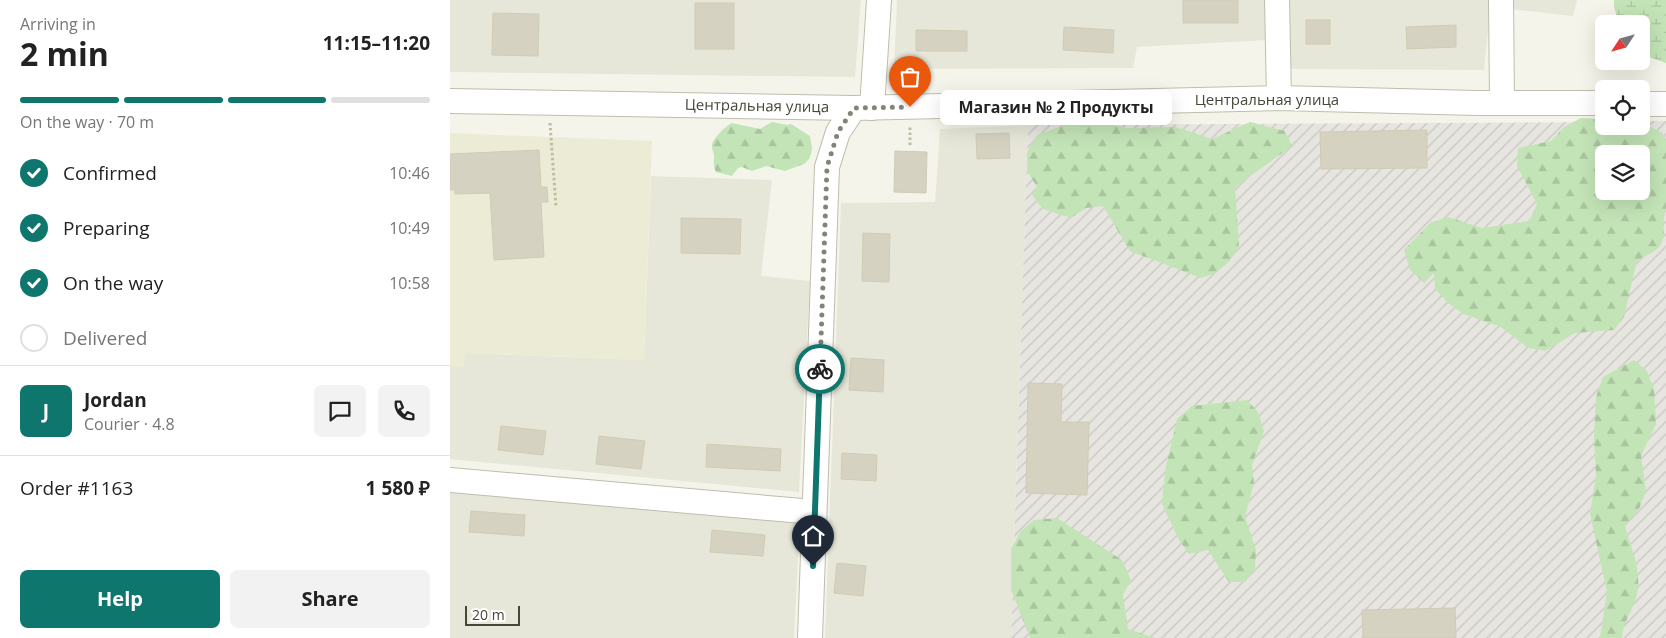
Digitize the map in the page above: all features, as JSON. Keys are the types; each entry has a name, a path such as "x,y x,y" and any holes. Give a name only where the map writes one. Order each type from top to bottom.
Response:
{"street":[{"path":"810,638 827,167 838,132 863,108 879,0"},
{"path":"1277,0 1279,98"},
{"path":"1501,0 1502,102"},
{"name":"Центральная улица","path":"450,101 863,108 1279,98 1595,103"},
{"path":"1650,104 1666,104"},
{"path":"450,480 814,512"}],"path":[{"path":"547,102 556,207"}],"shaded area":[{"path":"450,0 861,0 855,77 450,72"},
{"path":"897,0 1268,0 1269,40 1137,47 1133,68 894,69"},
{"path":"1287,0 1491,0 1484,70 1288,69"},
{"path":"1510,0 1577,0 1573,16 1510,9"},
{"path":"1650,121 1666,121 1666,638 1011,638 1028,125 1595,122 1595,135 1650,135"},
{"path":"1028,125 1011,638 825,638 841,203 935,202 940,129"},
{"path":"450,133 652,141 644,360 465,353 464,367 450,367"},
{"path":"651,176 772,180 761,276 810,281 799,492 450,459 450,367 464,367 464,353 644,360"},
{"path":"450,492 800,521 794,638 450,638"}],"green space":[{"path":"1614,0 1666,0 1666,63 1650,57 1650,15 1616,15"},
{"path":"1581,118 1595,119 1595,135 1650,135 1650,126 1662,133 1666,139 1666,211 1662,242 1653,252 1637,260 1624,317 1614,330 1575,333 1545,351 1528,348 1501,327 1463,314 1448,303 1435,289 1434,273 1424,283 1410,270 1404,250 1430,223 1448,217 1482,228 1529,221 1537,204 1517,166 1518,148 1551,141 1564,127"},
{"path":"1091,121 1127,128 1176,127 1212,139 1250,122 1285,131 1292,146 1235,187 1239,245 1229,262 1215,273 1201,278 1130,251 1103,206 1086,208 1071,218 1043,209 1032,195 1037,187 1027,171 1027,152 1037,135 1073,122"},
{"path":"772,122 791,124 810,136 811,154 804,164 785,171 766,166 752,171 742,167 738,168 732,176 716,172 712,144 724,129 732,123 760,129"},
{"path":"1634,360 1647,371 1654,389 1656,424 1641,456 1646,492 1639,509 1625,526 1637,568 1637,594 1624,627 1622,638 1600,638 1607,592 1590,514 1596,475 1594,438 1596,397 1603,377"},
{"path":"1247,400 1258,412 1264,431 1252,465 1254,483 1245,517 1256,550 1255,568 1245,582 1229,582 1208,550 1189,554 1179,540 1162,504 1165,471 1177,419 1192,406"},
{"path":"1057,518 1122,560 1131,580 1123,595 1128,629 1155,638 1030,638 1011,590 1011,549 1021,531 1034,520"}],"building":[{"path":"1183,0 1238,0 1238,23 1183,23"},
{"path":"695,3 734,3 734,49 695,49"},
{"path":"493,13 539,14 538,56 492,55"},
{"path":"1306,20 1330,20 1330,44 1306,44"},
{"path":"1456,25 1456,47 1407,49 1406,27"},
{"path":"1064,27 1114,30 1113,53 1063,50"},
{"path":"916,30 967,31 967,51 916,51"},
{"path":"1427,130 1427,168 1321,169 1320,132"},
{"path":"1009,133 1010,158 977,159 976,134"},
{"path":"539,150 541,187 547,187 548,202 541,202 544,257 494,260 490,193 455,194 455,190 450,190 450,154"},
{"path":"895,151 927,152 926,193 894,192"},
{"path":"681,218 741,219 740,254 681,253"},
{"path":"863,233 890,234 889,282 862,281"},
{"path":"851,358 884,360 883,392 849,390"},
{"path":"1028,383 1062,384 1061,422 1089,422 1087,495 1026,493"},
{"path":"501,426 546,431 543,455 498,450"},
{"path":"599,436 645,441 641,469 596,464"},
{"path":"707,444 781,449 780,471 706,467"},
{"path":"842,453 877,455 876,481 841,479"},
{"path":"471,511 525,515 524,536 469,532"},
{"path":"712,530 765,535 763,556 710,552"},
{"path":"837,563 866,566 863,596 834,593"},
{"path":"1455,608 1456,638 1363,638 1362,610"}],"way so far":[{"path":"820,369 827,167 838,132 854,108 910,107"}],"place":[{"name":"Магазин № 2 Продукты","path":"910,107"}],"route":[{"path":"813,566 820,369"}]}
